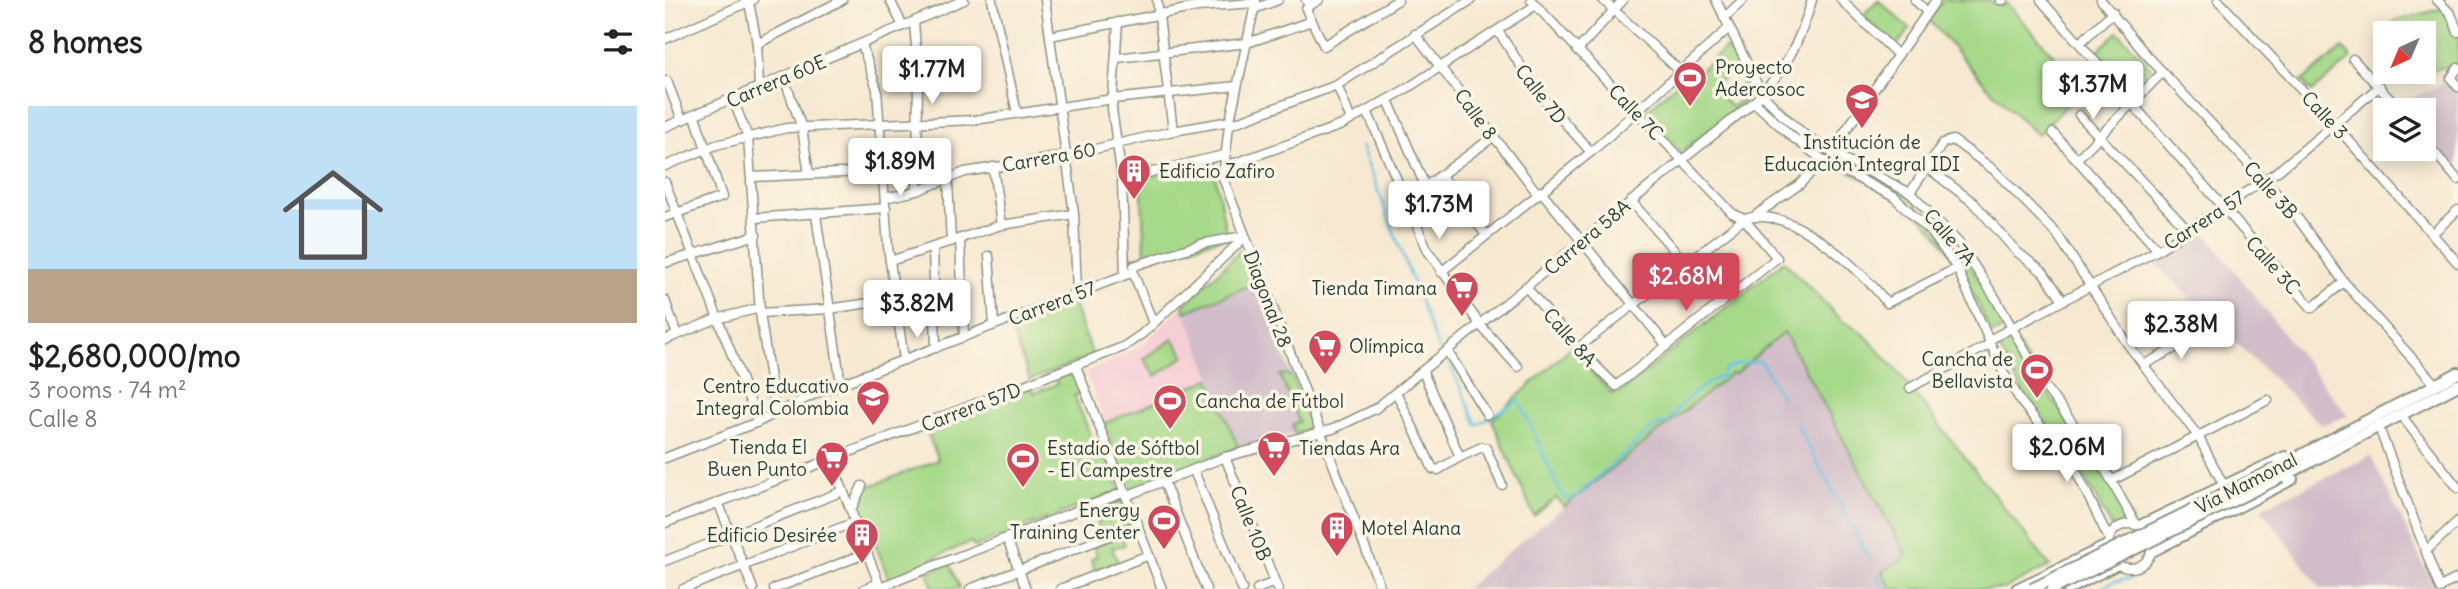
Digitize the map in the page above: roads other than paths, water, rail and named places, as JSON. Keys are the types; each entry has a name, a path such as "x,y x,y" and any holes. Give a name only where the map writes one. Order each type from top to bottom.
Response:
{"main road":[{"name":"Vía Mamonal","path":"2053,589 2279,473 2458,373"},
{"name":"Vía Mamonal","path":"2316,453 2458,384"},
{"path":"2138,525 2287,455 2316,453"},
{"path":"2152,551 2297,477 2316,453"},
{"name":"Vía Mamonal","path":"2032,589 2279,473"},
{"path":"2017,589 2108,542"},
{"path":"2068,589 2117,564"}],"street":[{"path":"757,44 842,0"},
{"path":"890,0 903,26"},
{"name":"Carrera 60E","path":"665,127 964,0"},
{"path":"992,0 1017,113"},
{"path":"1045,0 1057,107 1074,214 1077,293"},
{"path":"1157,0 1173,131"},
{"path":"1050,36 1197,4 1255,4 1279,0"},
{"path":"1319,0 1307,3 1306,9 1324,46 1398,0"},
{"name":"Carrera 60","path":"754,218 816,215 885,203 993,167 1065,156 1173,131 1229,123 1337,85 1471,0"},
{"path":"1603,0 1681,72"},
{"path":"1577,51 1623,0"},
{"name":"Calle 7A","path":"1716,0 1762,94 1806,136 1910,193 1959,243 1979,270 2051,396 2113,480 2138,525"},
{"path":"1724,18 1743,0"},
{"name":"Carrera 58A","path":"1320,432 1366,415 1423,373 1754,102 1796,48 1812,0"},
{"path":"1841,0 1898,55"},
{"path":"1915,0 1927,12"},
{"path":"1831,152 1936,0"},
{"name":"Calle 3C","path":"2041,0 2131,106 2312,308 2344,282"},
{"name":"Calle 3B","path":"2101,0 2163,72 2291,209 2344,282 2435,384"},
{"name":"Calle 3","path":"2218,0 2335,125 2458,263"},
{"path":"2437,0 2451,14 2458,32"},
{"path":"665,39 751,1 759,87"},
{"path":"1224,167 1351,120 1498,31 1534,3"},
{"name":"Calle 7C","path":"1534,3 1732,213 1744,219 1776,254 1776,261 1721,304"},
{"name":"Diagonal 28","path":"1255,4 1229,123 1223,178 1381,589"},
{"path":"2080,43 2113,12"},
{"path":"914,22 918,73 917,191"},
{"path":"1118,22 1113,99 1129,273 1153,323"},
{"path":"1117,58 1247,43 1312,22"},
{"path":"1441,272 1591,152 1729,28"},
{"name":"Calle 7D","path":"1498,31 1540,95 1591,152"},
{"name":"Calle 8","path":"1415,34 1539,193 1667,346"},
{"path":"862,45 877,89 882,125 890,261 904,360"},
{"path":"2353,59 2390,98"},
{"path":"2458,68 2451,78 2458,88"},
{"path":"2078,158 2163,72"},
{"path":"784,78 802,128 809,174"},
{"path":"667,81 682,120"},
{"path":"1337,85 1351,120"},
{"path":"665,166 706,149 787,128 975,120 1113,99 1237,86"},
{"name":"Carrera 57","path":"1990,342 2158,250 2265,180 2380,86"},
{"path":"733,100 748,137 753,177 760,310 775,412"},
{"path":"1388,100 1425,186"},
{"name":"Calle 7A","path":"1754,102 1791,136 1823,160 1894,197 1910,209 1957,268 1990,342 2022,403 2084,484 2108,542"},
{"path":"1367,111 1404,202 1441,272 1481,326 1518,368"},
{"path":"2079,115 2187,229"},
{"path":"665,217 722,197 695,116"},
{"path":"2053,132 2158,250"},
{"path":"1404,202 1493,136"},
{"path":"1910,193 1943,144 1953,140 2023,196 2057,234 2116,328 2198,436 2224,486"},
{"path":"2436,153 2458,180"},
{"path":"1122,178 1224,155"},
{"path":"1578,348 1744,219 1756,215 1800,184 1823,160"},
{"path":"993,167 1001,225"},
{"path":"1928,168 1974,203 2016,251 2043,272 2063,300"},
{"path":"753,177 884,172"},
{"path":"1440,175 1486,235"},
{"path":"948,180 964,337"},
{"path":"665,182 691,255 758,422"},
{"path":"1631,201 1721,304 1667,346"},
{"path":"2432,234 2458,209"},
{"path":"890,261 1001,225 1074,214"},
{"path":"816,215 841,384"},
{"path":"1756,215 1781,220 1838,254 1864,275 1888,303 1957,268"},
{"path":"665,263 756,235"},
{"name":"Carrera 57","path":"665,458 758,422 841,384 1129,273 1134,266 1201,244 1244,237"},
{"name":"Carrera 57D","path":"665,523 1129,344 1244,237"},
{"path":"933,249 936,348"},
{"path":"989,256 994,325"},
{"name":"Calle 8A","path":"1527,287 1578,348 1616,386 1667,346"},
{"path":"665,340 716,319 760,310 829,309 896,299"},
{"path":"665,300 677,335"},
{"path":"2143,365 2206,332"},
{"path":"1910,388 1990,342"},
{"path":"1448,352 1487,415"},
{"path":"1076,366 1161,589"},
{"path":"1423,373 1460,457"},
{"path":"1396,392 1433,469 1438,470 1482,447 1486,448 1502,485"},
{"path":"2113,480 2268,400"},
{"path":"2400,414 2458,488"},
{"path":"2378,425 2440,588 2458,578"},
{"path":"865,589 880,586 1194,471 1225,457 1320,432"},
{"name":"Calle 10B","path":"1225,457 1276,586"},
{"path":"831,459 880,586"},
{"path":"1194,471 1242,589"},
{"path":"1164,482 1206,589"},
{"path":"851,510 862,486"},
{"path":"665,561 843,491"},
{"path":"718,502 753,589"},
{"path":"2426,551 2458,521"},
{"path":"683,589 855,522"},
{"path":"970,589 1137,525"},
{"path":"2123,525 2138,525 2151,539 2152,551 2146,562 2135,568 2117,564 2108,542 2123,525"},
{"path":"1007,539 1026,589"},
{"path":"774,589 867,553"},
{"path":"1060,589 1149,555"},
{"path":"1257,589 1276,586"}],"waterway":[{"path":"1361,146 1439,350"},
{"path":"1448,359 1477,425 1519,400 1560,491 1567,500 1574,498 1655,426 1668,423 1684,402 1708,383 1723,376 1724,370 1737,364 1761,361 1782,398"},
{"path":"1796,423 1869,559"},
{"path":"1877,575 1884,589"},
{"path":"2099,589 2115,581 2131,579"}],"place":[{"name":"Proyecto Adercosoc","path":"1690,108"},
{"name":"Institución de Educación Integral IDI","path":"1862,130"},
{"name":"Edificio Zafiro","path":"1134,201"},
{"name":"Tienda Timana","path":"1462,318"},
{"name":"Olímpica","path":"1325,376"},
{"name":"Cancha de Bellavista","path":"2037,400"},
{"name":"Centro Educativo Integral Colombia","path":"873,427"},
{"name":"Cancha de Fútbol","path":"1170,431"},
{"name":"Tiendas Ara","path":"1274,478"},
{"name":"Tienda El Buen Punto","path":"832,488"},
{"name":"Estadio de Sóftbol - El Campestre","path":"1023,489"},
{"name":"Energy Training Center","path":"1164,551"},
{"name":"Motel Alana","path":"1337,558"},
{"name":"Edificio Desirée","path":"862,565"}]}
